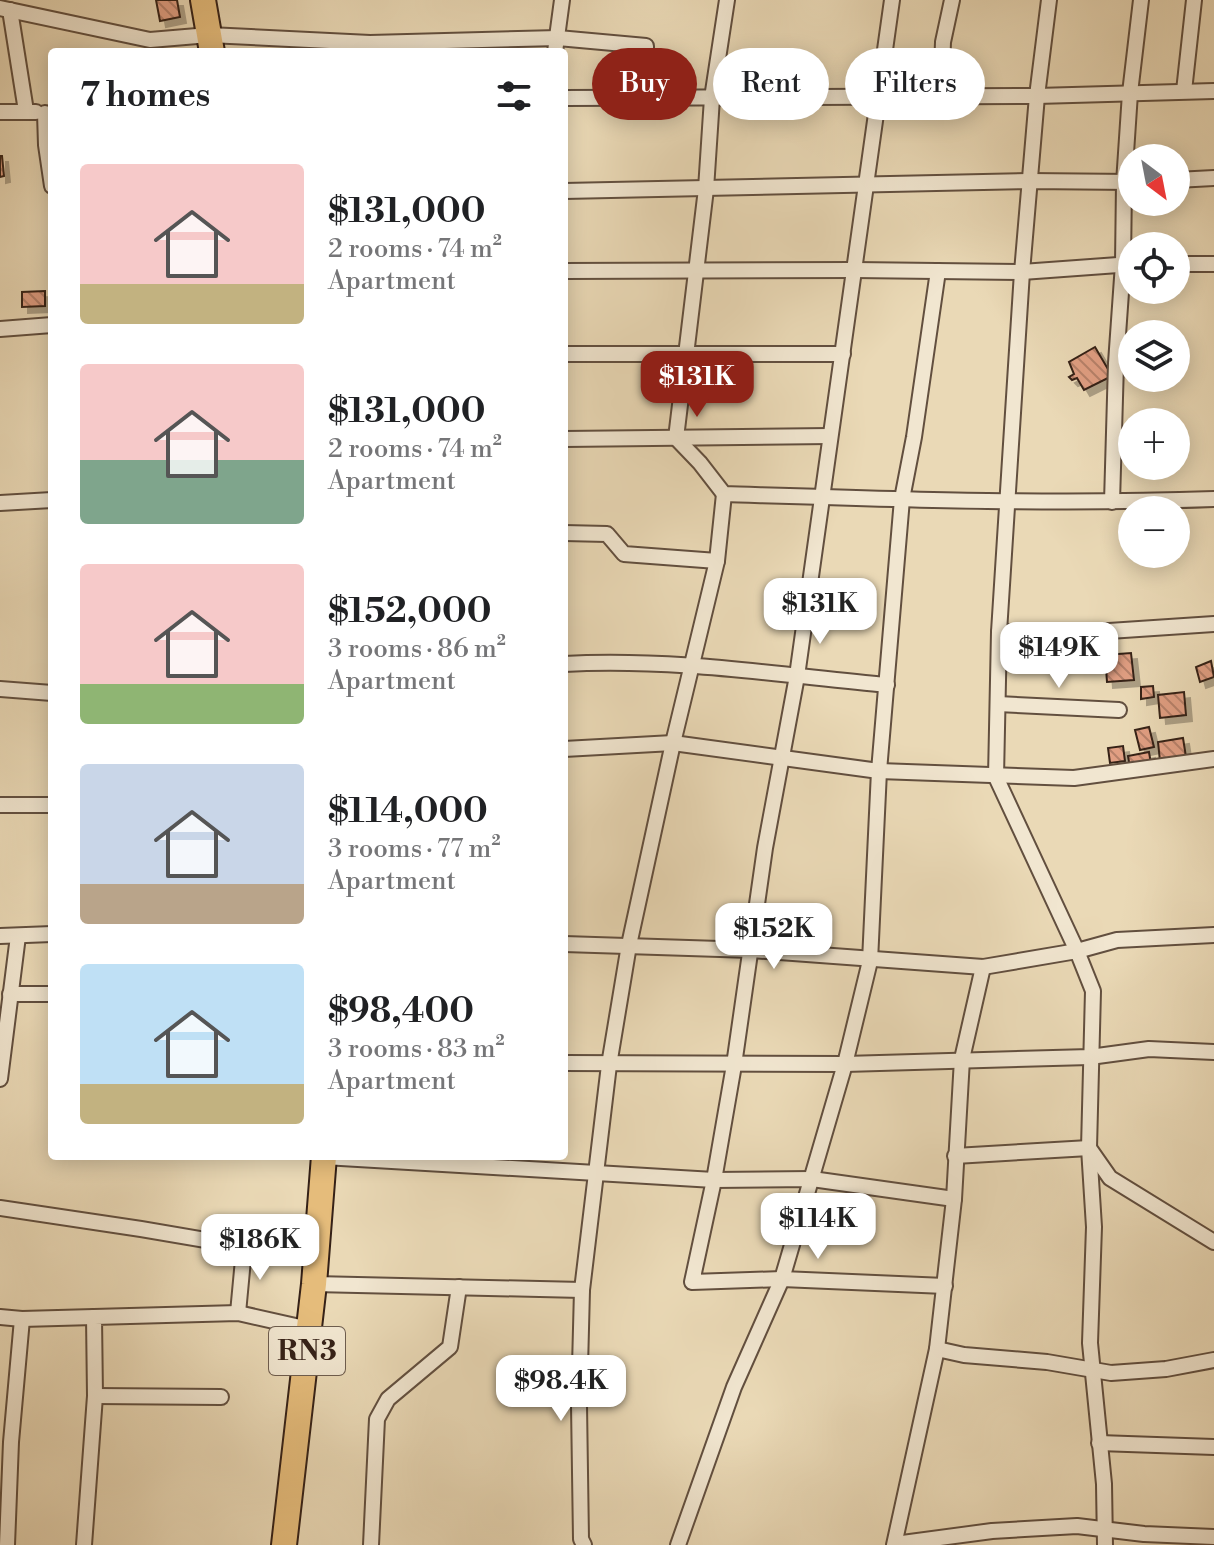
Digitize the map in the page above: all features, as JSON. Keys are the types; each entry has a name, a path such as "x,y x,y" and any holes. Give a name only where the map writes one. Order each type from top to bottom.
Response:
{"highway":[{"path":"203,0 211,44"},
{"name":"RN3","path":"284,1545 314,1284 324,1160"}],"street":[{"path":"556,45 562,0"},
{"path":"584,1545 581,1539 579,1405 582,1290 609,1065 629,945 717,561 724,494 676,438 706,189 712,98 727,0"},
{"path":"884,48 892,0"},
{"path":"943,48 952,0"},
{"path":"1049,0 1029,181 1006,502 996,777 1093,991 1089,1148 1094,1227 1090,1300 1091,1370 1095,1381 1104,1484 1105,1545"},
{"path":"1129,144 1130,93 1141,0"},
{"path":"1184,91 1194,0"},
{"path":"26,111 5,9 150,40 211,44 646,48"},
{"path":"985,96 1214,91"},
{"path":"697,98 845,96"},
{"path":"568,98 592,98"},
{"path":"0,112 48,113 48,159"},
{"path":"874,120 797,676 765,848 734,1065 692,1282 782,1279 945,1286"},
{"path":"1190,179 1214,178"},
{"path":"568,191 1029,181 1118,183"},
{"path":"1190,264 1214,264"},
{"path":"568,271 1022,272 1118,265"},
{"path":"678,1545 734,1387 782,1279 845,1064 870,961 879,771 902,499 938,271"},
{"path":"1112,502 1116,363 1123,304"},
{"path":"0,329 48,325"},
{"path":"568,354 843,354"},
{"path":"568,439 830,436"},
{"path":"724,494 1006,502 1214,499"},
{"path":"0,503 48,500"},
{"path":"568,533 607,534 624,554 717,561"},
{"path":"999,632 1107,633 1214,624"},
{"path":"568,664 691,665 887,685"},
{"path":"0,689 48,693"},
{"path":"998,704 1119,710"},
{"path":"568,749 673,743 879,771 996,777 1074,778 1214,759"},
{"path":"0,805 48,805"},
{"path":"0,936 48,934"},
{"path":"568,944 751,950 983,967 1077,951 1117,940 1214,935"},
{"path":"0,1079 2,1042 18,936"},
{"path":"983,967 962,1059 954,1199 937,1349 895,1544 991,1538 1077,1526 1144,1534 1214,1537"},
{"path":"10,994 48,994"},
{"path":"568,1063 845,1064 1090,1057 1149,1049 1214,1052"},
{"path":"955,1156 1089,1148"},
{"path":"1089,1148 1110,1178 1214,1242"},
{"path":"408,1160 714,1180 812,1179 954,1199"},
{"path":"0,1208 316,1259"},
{"path":"238,1313 244,1249"},
{"path":"314,1284 582,1290"},
{"path":"371,1545 377,1419 388,1399 450,1347 459,1287"},
{"path":"0,1317 238,1313 309,1329"},
{"path":"84,1545 95,1396 94,1317"},
{"path":"7,1545 6,1442 22,1319"},
{"path":"937,1349 1111,1373 1166,1369 1214,1360"},
{"path":"95,1396 221,1397"},
{"path":"1099,1443 1214,1447"}],"building":[{"path":"156,0 177,0 180,17 160,21"},
{"path":"0,156 4,176 0,177"},
{"path":"45,291 45,306 22,307 22,292"},
{"path":"1095,347 1112,376 1084,390 1077,378 1072,380 1069,377 1074,374 1069,362"},
{"path":"1131,653 1134,680 1107,682 1105,655"},
{"path":"1211,661 1214,677 1200,682 1196,667"},
{"path":"1153,686 1154,697 1141,699 1141,687"},
{"path":"1184,692 1186,715 1160,718 1158,695"},
{"path":"1149,727 1154,747 1140,750 1135,730"},
{"path":"1183,738 1186,757 1160,761 1158,742"},
{"path":"1123,746 1125,761 1110,763 1108,748"},
{"path":"1149,752 1151,764 1130,768 1128,756"}]}
